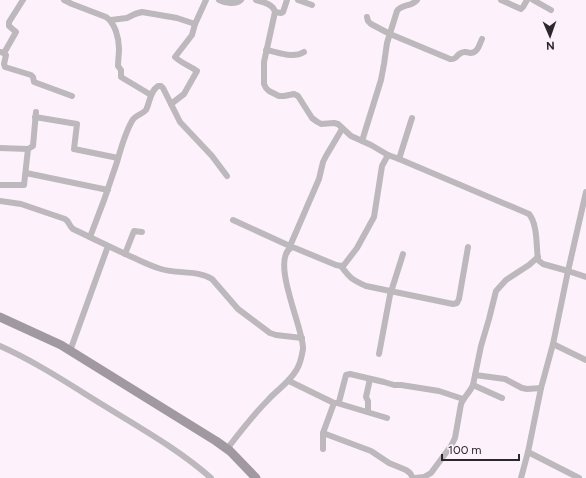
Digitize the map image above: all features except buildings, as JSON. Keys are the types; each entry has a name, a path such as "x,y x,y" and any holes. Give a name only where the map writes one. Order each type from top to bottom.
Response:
{"street":[{"path":"23,0 9,22 9,26 16,32 2,52 6,55 4,64 6,67 33,77 33,82 72,96"},
{"path":"64,0 111,20 116,30 118,41 118,66 121,70 121,76 151,95"},
{"path":"171,104 184,94 197,71 178,61 175,57 192,35 195,24 206,0"},
{"path":"219,0 225,3 239,3 241,0"},
{"path":"256,0 272,6 275,9 264,62 263,80 269,91 279,96 294,94 298,96 312,118 321,124 338,124 351,136 388,155 529,214 532,219 537,238 538,260 543,264 586,277"},
{"path":"275,12 283,12 286,0"},
{"path":"298,0 312,5"},
{"path":"362,141 381,80 387,43 397,11 404,6 411,5 417,0"},
{"path":"501,0 521,9 527,0"},
{"path":"533,0 551,10"},
{"path":"111,20 127,18 142,12 180,18 195,24"},
{"path":"367,17 371,24 390,34 433,53 453,59 464,52 475,52 482,39"},
{"path":"266,50 292,55 297,55 304,52"},
{"path":"90,237 100,214 118,158 133,119 146,110 151,95 158,86 163,88 180,122 212,156 227,176"},
{"path":"0,148 28,149 33,146 36,114 77,124 74,149 118,158"},
{"path":"399,159 412,118"},
{"path":"227,449 268,400 289,381 298,368 303,349 302,338 293,311 285,277 284,265 286,254 291,247 319,179 323,162 342,129"},
{"path":"0,185 24,184 28,149"},
{"path":"341,266 357,248 374,218 382,166 388,155"},
{"path":"26,173 108,190"},
{"path":"521,478 541,388 553,344 586,192"},
{"path":"0,201 21,204 65,219 71,227 90,237 125,254 162,269 207,275 238,309 270,333 302,338"},
{"path":"233,220 291,247 341,266 350,278 366,286 447,304 457,303 459,299 468,247"},
{"path":"125,254 134,231 142,232"},
{"path":"70,351 108,246"},
{"path":"379,354 391,291 403,254"},
{"path":"323,433 371,451 389,464 406,470 414,478 424,477 432,473 455,438 461,404 473,385 481,346 496,291 506,280 529,265 538,257"},
{"path":"0,317 61,345 216,441 227,449 256,478"},
{"path":"553,344 586,360"},
{"path":"0,346 28,359 136,426 192,462 211,478"},
{"path":"323,449 323,433 335,403 340,400 346,375 350,374 370,378 394,385 440,391 463,400"},
{"path":"475,375 505,379 522,388 541,388"},
{"path":"368,412 368,401 366,396 370,378"},
{"path":"289,381 335,403 387,418"},
{"path":"473,385 502,398"},
{"path":"528,452 579,478"}]}
